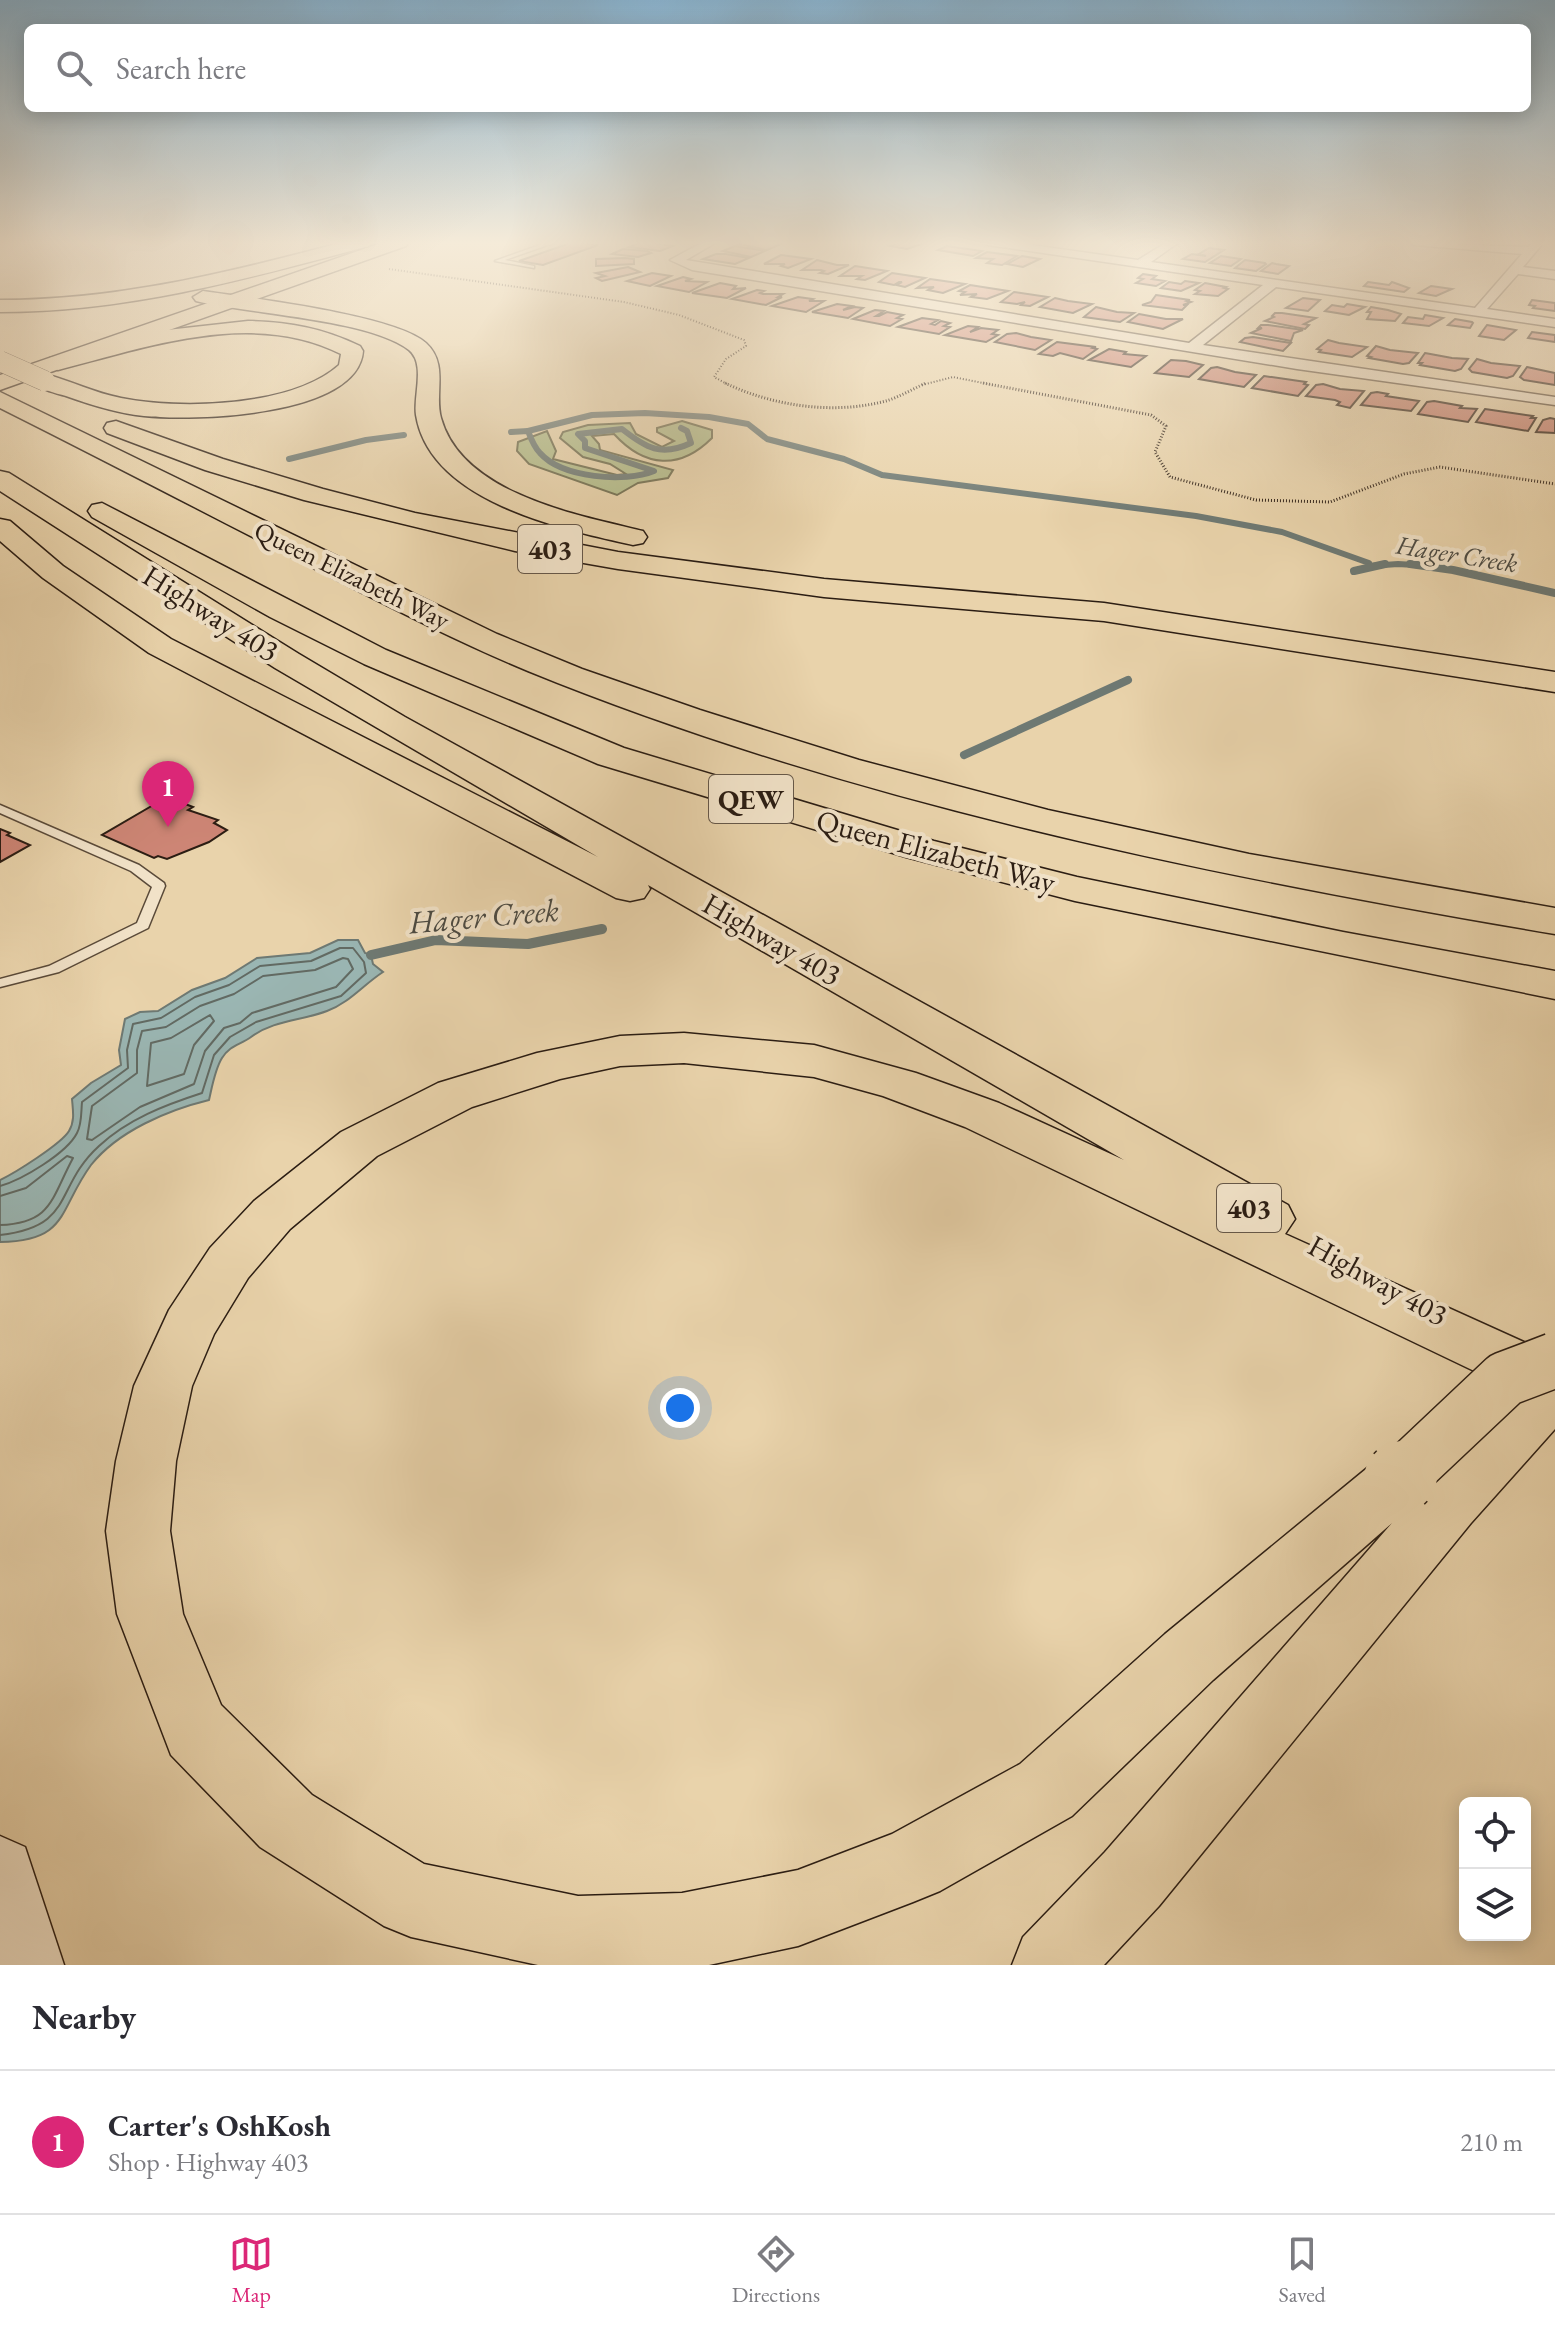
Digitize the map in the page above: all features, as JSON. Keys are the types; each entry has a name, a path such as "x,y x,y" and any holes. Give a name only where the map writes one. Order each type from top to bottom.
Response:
{"main road":[{"path":"101,334 0,364 20,383 145,409 235,408 273,402 320,387 346,372 351,365 352,351 336,340 317,334"},
{"path":"20,383 136,334"},
{"path":"20,383 133,343 200,334"},
{"path":"393,334 418,347 429,379 428,416 441,448 456,466 475,480 521,505 599,530 657,542 1101,612"},
{"name":"403","path":"20,383 195,459 357,508 442,529 715,575 930,599 1101,612 1555,682"},
{"name":"Queen Elizabeth Way","path":"20,383 404,602 513,653 632,699 815,759 967,802 1149,846 1414,898 1555,921"},
{"name":"Queen Elizabeth Way","path":"0,462 22,466 281,610 375,657 611,756 920,849 1075,889 1555,985"},
{"name":"Highway 403","path":"0,479 379,716 1555,1384"},
{"path":"0,527 53,572 160,646"},
{"path":"0,562 544,847 862,1004 944,1037"},
{"path":"684,1048 814,1061 899,1084 982,1115 1555,1384 1424,1491 1189,1657 1046,1790 913,1864 798,1908 682,1932 578,1935 411,1899 286,1821 196,1730 150,1614 138,1531 146,1461 163,1386 189,1326 229,1263 272,1215 359,1144 455,1095 554,1064 620,1051 684,1048"},
{"path":"1051,1965 1132,1879 1505,1379 1555,1360"}],"street":[{"path":"1104,334 1555,401"},
{"path":"1191,348 1209,334"},
{"path":"0,1872 26,1965"}],"lane":[{"path":"0,809 135,868 159,886 143,925 54,969 0,983"}],"path":[{"path":"729,334 744,340 746,346 726,359 714,377 756,398 824,408 855,405 886,401 932,380 953,377 1151,415 1166,426 1155,452 1170,477 1256,500 1330,502 1404,474 1440,467 1555,484"}],"green space":[{"path":"682,421 712,430 712,438 688,456 675,460 650,459 614,434 592,436 600,450 673,470 668,478 638,483 617,495 529,464 517,451 518,442 547,431 556,451 553,459 617,475 626,474 610,464 583,457 560,438 563,432 588,425 630,423 636,434 662,447 674,441 657,432 657,428"}],"water":[{"path":"338,940 358,940 365,953 371,955 373,964 383,972 335,1008 269,1027 232,1048 220,1062 209,1100 161,1116 129,1132 91,1165 59,1220 50,1229 39,1236 0,1242 0,1180 64,1137 72,1123 72,1099 121,1065 119,1050 125,1019 140,1012 158,1011 192,990 225,978 257,958 310,953"}],"building":[{"path":"992,334 998,335 986,342 945,335"},
{"path":"1007,334 1051,340 1035,350 995,342"},
{"path":"1254,334 1294,334 1291,341"},
{"path":"1481,334 1512,334 1504,340 1479,336"},
{"path":"1531,334 1555,335 1555,342 1528,338"},
{"path":"1253,337 1291,343 1283,351 1240,342"},
{"path":"1328,340 1367,347 1352,357 1319,352 1321,350 1317,349"},
{"path":"1057,342 1097,349 1083,359 1060,353 1053,356 1039,354"},
{"path":"1376,346 1418,353 1409,363 1403,364 1369,358 1367,356"},
{"path":"1109,349 1146,356 1131,367 1089,360"},
{"path":"1425,353 1468,359 1461,369 1455,371 1420,365 1422,363 1418,363"},
{"path":"1477,359 1520,366 1513,376 1507,378 1472,372 1469,369"},
{"path":"1171,360 1203,365 1189,377 1155,373"},
{"path":"1527,367 1555,373 1555,385 1524,380 1520,377"},
{"path":"1211,368 1256,375 1244,387 1199,379"},
{"path":"1264,376 1306,382 1304,384 1308,385 1298,396 1252,388"},
{"path":"1316,385 1364,391 1350,408 1337,405 1340,402 1335,400 1306,396"},
{"path":"1371,393 1419,401 1411,411 1361,405"},
{"path":"1427,402 1477,409 1468,422 1418,414"},
{"path":"1485,409 1536,418 1528,431 1476,422"},
{"path":"1555,419 1555,433 1536,432 1543,420"},
{"path":"167,797 193,807 188,810 218,820 214,823 227,830 209,842 167,859 154,858 102,835"},
{"path":"0,829 10,833 7,835 30,845 0,862"}],"waterway":[{"path":"528,431 592,415 645,413 709,417 748,424 767,439 844,459 882,475 1196,516 1282,532 1369,563"},
{"path":"528,431 540,453 563,468 594,476 627,477 654,471 585,448 585,441 578,434 622,429 646,445 662,450 691,443 687,431 681,428"},
{"path":"511,432 528,431"},
{"path":"289,459 366,440 404,435"},
{"name":"Hager Creek","path":"1379,565 1385,564"},
{"name":"Hager Creek","path":"1410,564 1419,565"},
{"name":"Hager Creek","path":"1354,571 1379,565"},
{"name":"Hager Creek","path":"1370,566 1379,565"},
{"name":"Hager Creek","path":"1379,565 1419,565"},
{"name":"Hager Creek","path":"1419,565 1431,566"},
{"name":"Hager Creek","path":"1419,565 1555,593"},
{"name":"Hager Creek","path":"964,755 1128,680"},
{"name":"Hager Creek","path":"371,955 436,940 528,944 602,929"}],"place":[{"name":"Carter's OshKosh","path":"168,827"}]}
